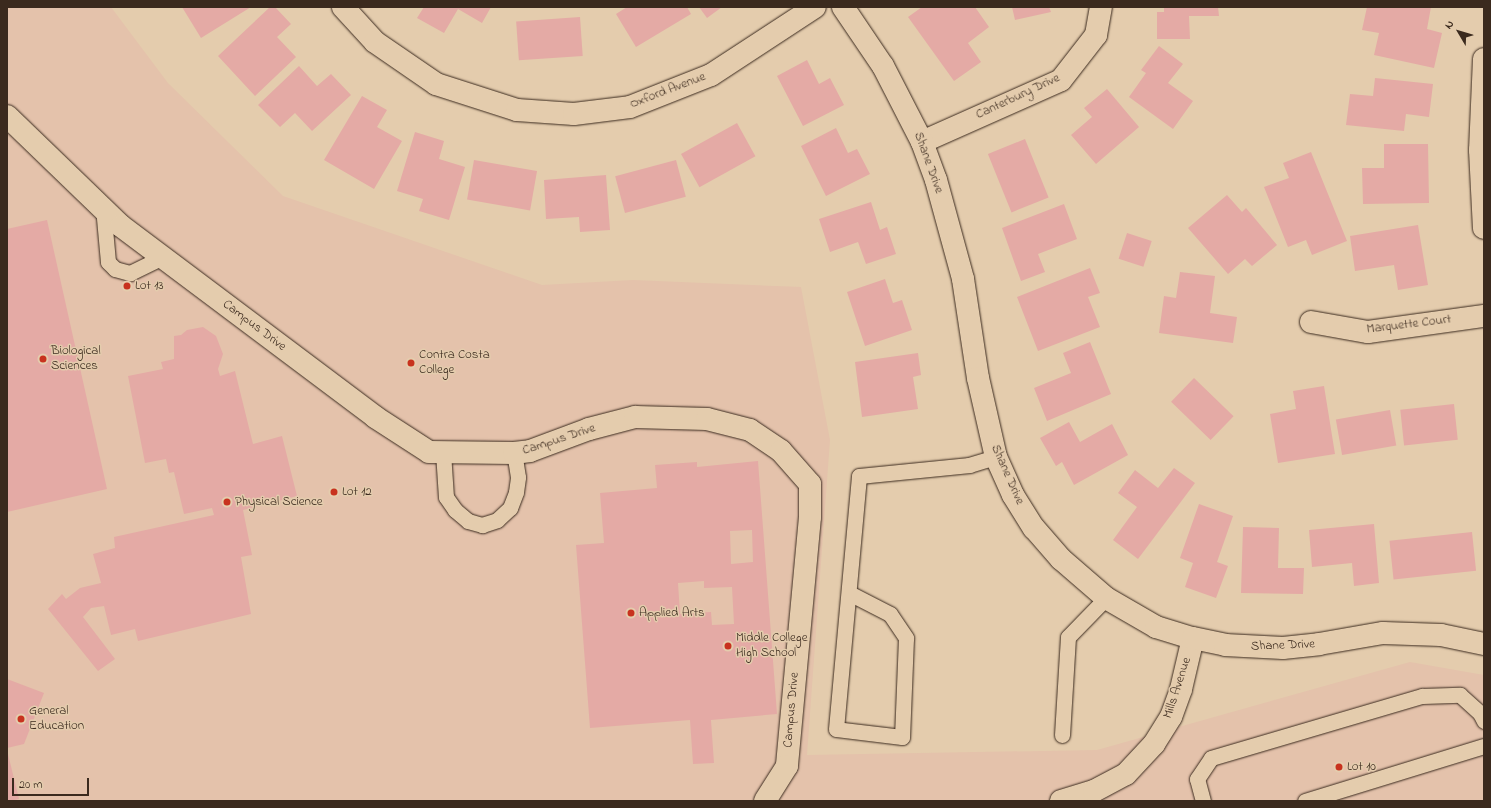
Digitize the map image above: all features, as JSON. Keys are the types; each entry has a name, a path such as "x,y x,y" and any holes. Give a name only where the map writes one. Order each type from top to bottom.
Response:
{"street":[{"name":"Oxford Avenue","path":"343,7 375,42 436,84 518,110 574,114 630,107 711,75 814,7"},
{"name":"Shane Drive","path":"843,7 883,66 922,142 936,180 962,279 978,378 996,457 1013,495 1034,528 1061,559 1106,598 1156,627 1193,638 1235,647 1282,648 1319,644 1383,633 1441,635 1484,644"},
{"name":"Canterbury Drive","path":"922,142 1061,80 1096,35 1102,7"},
{"path":"1484,59 1480,150 1484,228"},
{"name":"Campus Drive","path":"7,116 121,226 375,417 429,452 514,454 530,451 589,429 635,418 707,419 750,430 781,451 810,484 810,517 787,766 765,801"},
{"name":"Marquette Court","path":"1311,322 1368,332 1484,316"},
{"name":"Mills Avenue","path":"1061,801 1094,791 1126,774 1154,744 1171,717 1181,688 1193,638"}],"lane":[{"path":"102,207 108,262 115,269 130,273 163,257"},
{"path":"443,452 446,497 456,510 468,521 482,525 497,520 510,508 516,492 518,477 514,454"},
{"path":"849,593 890,614 906,638 902,737 836,729 859,476 969,465 996,457"},
{"path":"1062,735 1068,637 1106,598"},
{"path":"1203,801 1197,779 1211,758 1422,696 1460,696 1480,713 1484,721"},
{"path":"1305,801 1484,746"}],"shaded area":[{"name":"Contra Costa College","path":"7,7 111,7 168,83 283,196 542,285 633,280 801,287 830,440 807,755 1097,750 1410,662 1484,675 1484,801 7,801"}],"building":[{"path":"182,7 251,7 201,38"},
{"path":"270,7 275,7 291,24 277,37 296,57 255,96 218,56"},
{"path":"424,7 491,7 482,23 458,9 444,33 417,18"},
{"path":"627,7 687,7 691,14 636,47 616,14"},
{"path":"699,7 722,7 707,18"},
{"path":"922,7 975,7 989,27 968,43 981,62 954,81 908,17"},
{"path":"1012,7 1049,7 1051,12 1015,20"},
{"path":"1164,7 1218,7 1219,16 1189,16 1190,39 1157,39 1157,12 1164,12"},
{"path":"1367,7 1431,7 1427,29 1442,33 1434,68 1374,55 1379,33 1362,30"},
{"path":"580,17 583,56 519,60 516,21"},
{"path":"1159,46 1183,64 1168,83 1193,101 1173,129 1129,97 1146,73 1141,70"},
{"path":"807,60 819,84 830,78 844,105 803,126 777,76"},
{"path":"299,66 317,86 331,74 351,95 312,131 295,113 280,127 258,105"},
{"path":"1375,78 1433,84 1429,117 1406,114 1404,131 1346,125 1350,94 1373,96"},
{"path":"1107,89 1139,127 1096,164 1071,135 1092,117 1084,108"},
{"path":"362,96 387,110 377,127 402,141 374,189 324,160"},
{"path":"737,123 755,156 699,187 681,154"},
{"path":"836,128 848,153 857,149 870,174 826,196 801,146"},
{"path":"415,132 444,141 439,159 465,167 449,220 419,211 423,199 397,191"},
{"path":"1025,139 1049,197 1012,212 988,154"},
{"path":"1384,144 1428,144 1429,203 1363,204 1362,168 1384,168"},
{"path":"1311,152 1347,241 1312,255 1306,240 1288,247 1264,187 1289,178 1283,163"},
{"path":"474,160 537,171 530,211 467,199"},
{"path":"676,160 686,197 625,213 615,176"},
{"path":"606,175 610,230 580,232 579,217 546,219 544,180"},
{"path":"1227,195 1242,212 1246,208 1277,245 1252,266 1245,259 1228,274 1188,228"},
{"path":"871,202 880,230 887,227 896,254 866,264 858,242 830,252 819,219"},
{"path":"1064,204 1077,239 1038,254 1045,272 1021,281 1002,228"},
{"name":"Biological Sciences","path":"47,220 107,489 7,512 7,229"},
{"path":"1418,225 1428,285 1398,290 1394,265 1355,271 1350,236"},
{"path":"1127,233 1152,241 1143,267 1119,259"},
{"path":"1090,268 1100,293 1088,297 1100,327 1038,351 1017,297"},
{"path":"1180,272 1215,276 1210,313 1237,317 1233,343 1159,333 1164,296 1176,298"},
{"path":"885,279 893,303 902,300 912,330 865,346 847,292"},
{"name":"Physical Science","path":"203,327 216,336 223,354 218,369 220,376 235,371 253,444 282,436 297,496 243,510 252,555 241,557 251,614 138,641 135,629 111,635 104,606 91,608 83,617 115,659 98,671 48,609 62,594 66,599 80,588 101,583 93,554 115,548 114,537 214,515 212,508 184,514 174,472 169,473 166,459 145,463 128,376 163,369 161,362 174,359 174,336 181,335 187,330"},
{"path":"1090,342 1111,394 1047,421 1034,388 1071,373 1063,353"},
{"path":"918,353 921,375 913,377 918,409 862,417 855,362"},
{"path":"1194,378 1234,416 1211,440 1171,402"},
{"path":"1324,386 1335,454 1278,463 1270,414 1296,409 1293,391"},
{"path":"1454,404 1458,440 1404,445 1400,410"},
{"path":"1390,410 1396,445 1342,455 1336,420"},
{"path":"1069,422 1080,442 1112,424 1128,455 1074,485 1062,462 1056,466 1040,438"},
{"name":"Applied Arts","path":"758,461 777,714 711,720 714,763 693,764 690,720 590,728 576,545 604,543 600,493 657,488 655,465 697,462 697,467","holes":["752,530 753,562 731,564 730,531","704,581 704,588 732,587 734,624 712,625 711,612 680,614 678,583"]},
{"path":"1174,468 1195,483 1138,559 1113,540 1137,507 1118,493 1135,470 1158,488"},
{"path":"1199,504 1233,516 1217,562 1228,566 1216,598 1185,587 1193,563 1180,558"},
{"path":"1374,524 1379,583 1354,586 1352,563 1312,567 1309,530"},
{"path":"1243,527 1279,528 1278,568 1304,568 1303,594 1241,593"},
{"path":"1472,532 1476,571 1394,579 1389,541"},
{"name":"General Education","path":"7,679 44,693 24,744 7,748"},
{"path":"7,750 19,799 10,801 7,801"}],"place":[{"name":"Lot 13","path":"127,286"},
{"name":"Biological Sciences","path":"43,359"},
{"name":"Contra Costa College","path":"411,363"},
{"name":"Lot 12","path":"334,492"},
{"name":"Physical Science","path":"227,502"},
{"name":"Applied Arts","path":"631,613"},
{"name":"Middle College High School","path":"728,646"},
{"name":"General Education","path":"21,719"},
{"name":"Lot 10","path":"1339,767"}]}
